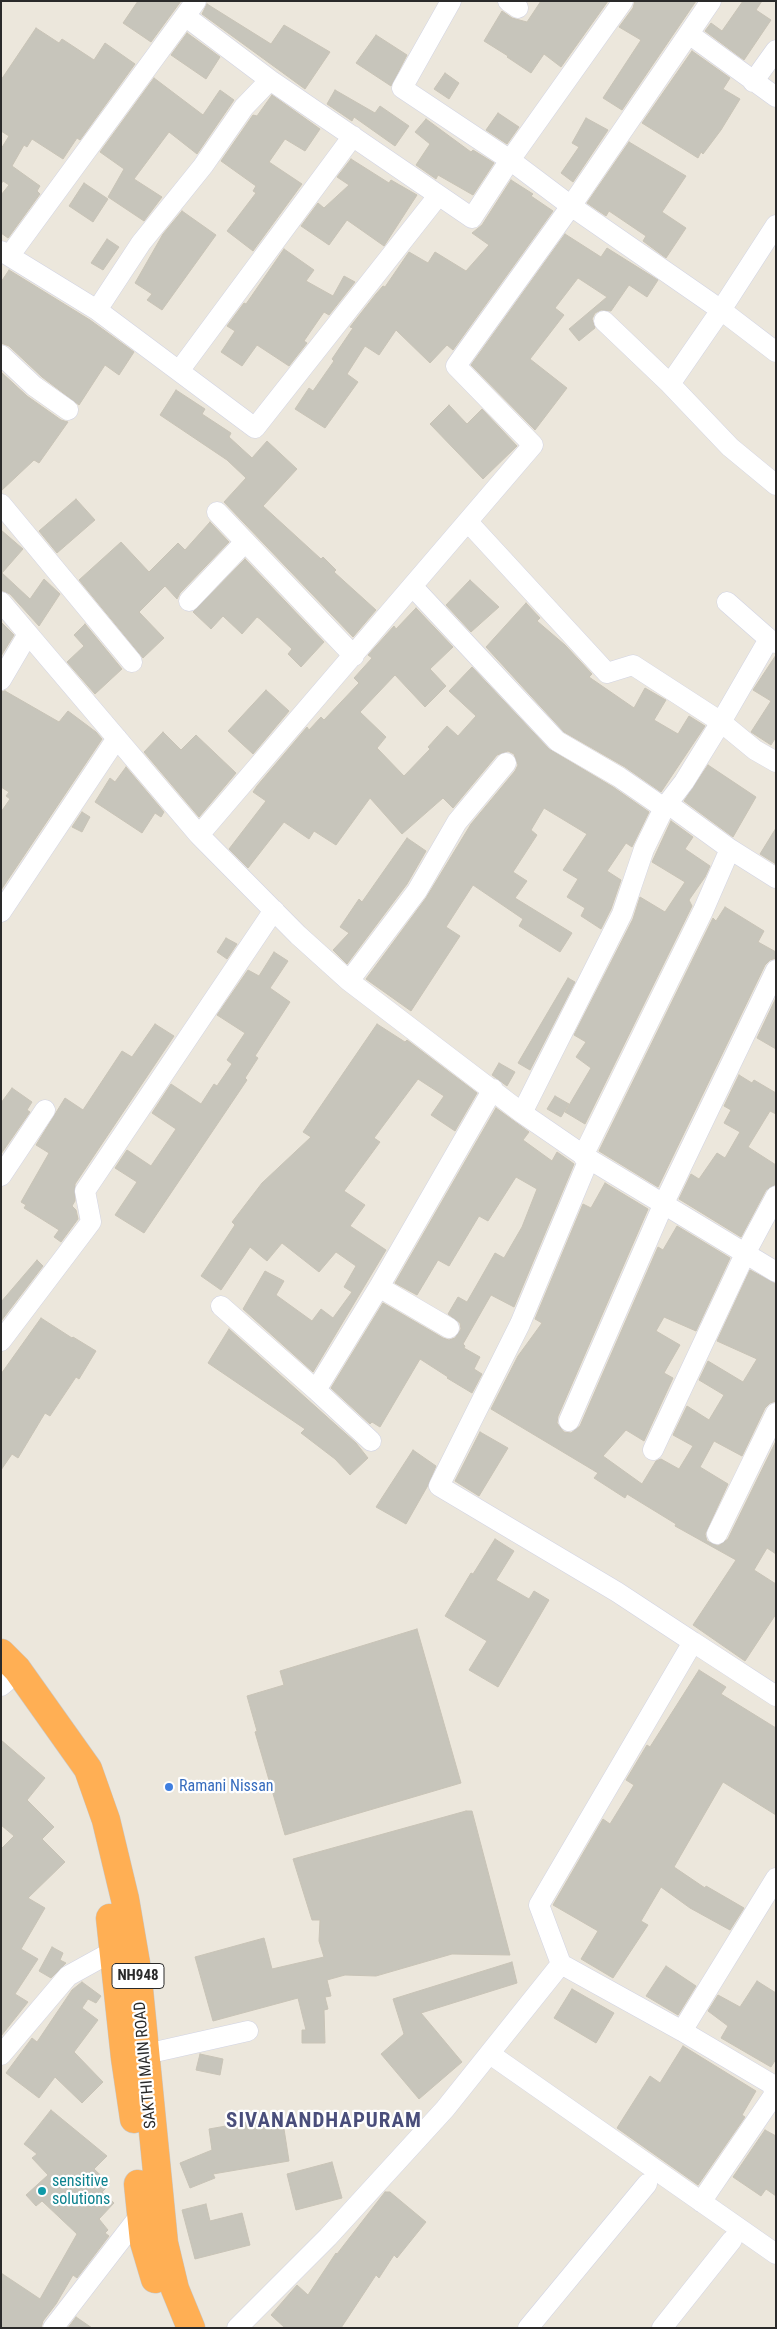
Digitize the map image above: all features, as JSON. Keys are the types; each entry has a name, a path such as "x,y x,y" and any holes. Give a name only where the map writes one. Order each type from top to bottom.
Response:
{"highway":[{"name":"SAKTHI MAIN ROAD","path":"1,1653 17,1669 88,1769 106,1820 125,1899 133,1943 146,2054 164,2243 175,2289 192,2328"},
{"name":"NH948","path":"3,1682 52,1746 72,1782 91,1831 107,1902 115,1950 125,2058 133,2106 144,2242 172,2328"}],"street":[{"path":"451,1 402,88 510,160 571,206 721,310 776,352"},
{"path":"438,196 255,428 98,310 6,253 190,8 270,80 472,218 510,160 623,1"},
{"path":"199,836 533,445 456,366 571,206 711,1"},
{"path":"689,34 776,97"},
{"path":"753,82 776,50"},
{"path":"98,310 141,243 203,166 244,107 270,80"},
{"path":"179,371 353,136"},
{"path":"670,384 776,226"},
{"path":"604,322 670,384 730,447 776,486"},
{"path":"1,355 34,386 68,410"},
{"path":"1,504 132,662"},
{"path":"217,512 354,656"},
{"path":"468,522 607,673 633,666 720,722 755,750 776,762"},
{"path":"189,601 245,542"},
{"path":"413,587 557,741 666,806 776,878"},
{"path":"1,602 199,836 349,981 522,1113 586,1158 664,1203 776,1272"},
{"path":"522,1113 622,914 644,849 666,806 772,641 727,602"},
{"path":"1,680 28,634"},
{"path":"1,912 117,738"},
{"path":"349,981 416,891 457,822 506,763"},
{"path":"730,849 704,911 586,1158 520,1324 439,1486 617,1592 776,1696"},
{"path":"1,1342 91,1222 85,1191 274,910"},
{"path":"569,1421 664,1203 776,970"},
{"path":"316,1390 379,1287 493,1089"},
{"path":"1,1176 45,1110"},
{"path":"653,1450 745,1254 776,1196"},
{"path":"379,1287 449,1328"},
{"path":"221,1306 371,1441"},
{"path":"717,1534 776,1413"},
{"path":"692,1642 539,1905 561,1964 682,2030 773,2085 774,2095 701,2202"},
{"path":"682,2030 776,1878"},
{"path":"1,2055 68,1976 115,1950"},
{"path":"237,2328 328,2237 445,2109 561,1964"},
{"path":"146,2054 248,2031"},
{"path":"490,2054 776,2254"},
{"path":"528,2328 647,2184"},
{"path":"52,2328 141,2214"},
{"path":"662,2328 732,2240"}],"building":[{"path":"138,1 181,1 151,42 123,23"},
{"path":"541,1 608,1 561,67 544,54 531,73 484,41 502,11 512,18 527,22"},
{"path":"635,1 696,1 622,110 603,98 641,40 619,27 633,8"},
{"path":"743,1 762,1 756,10 771,20 744,60 705,31 711,23 722,31"},
{"path":"207,4 271,44 284,25 330,52 305,89 202,14"},
{"path":"36,28 59,43 62,39 94,60 105,43 135,64 80,140 77,138 63,159 32,139 27,147 24,145 12,166 40,186 37,191 40,194 8,238 1,233 1,195 9,185 3,181 1,184 1,149 9,136 1,131 1,80"},
{"path":"187,33 220,57 206,79 171,55"},
{"path":"376,35 407,55 391,86 356,63"},
{"path":"692,51 730,78 723,89 740,99 721,130 698,158 642,123"},
{"path":"445,73 459,83 449,99 434,89"},
{"path":"154,78 203,115 220,90 234,100 197,154 169,132 134,179 162,197 144,221 108,197 124,169 100,152"},
{"path":"335,90 375,113 380,106 409,126 395,146 354,117 352,121 327,104"},
{"path":"272,95 320,129 305,151 285,139 269,162 302,184 253,251 227,231 256,193 253,191 256,186 221,161 253,115 257,116"},
{"path":"498,113 519,127 507,144 486,130"},
{"path":"586,118 608,130 573,182 561,173 579,147 572,143"},
{"path":"426,119 471,152 473,150 494,163 473,195 438,175 436,179 416,165 430,144 415,132"},
{"path":"629,142 686,176 662,212 686,228 666,258 643,241 646,236 609,211 606,216 587,203"},
{"path":"351,159 389,183 391,180 417,195 384,246 347,220 329,245 301,226 318,203 324,208 349,185 337,177"},
{"path":"511,180 533,194 531,196 553,211 453,350 447,345 430,363 396,330 379,355 365,346 347,374 358,382 325,428 295,409 309,388 313,391 334,361 332,359 353,328 350,327 383,286 385,287 409,252 428,263 435,252 466,271 489,245 472,233 482,225"},
{"path":"84,183 108,199 93,222 69,206"},
{"path":"182,211 216,235 162,310 147,300 152,294 135,283 163,234"},
{"path":"565,234 601,257 607,248 658,280 647,297 629,285 611,311 601,310 595,313 592,319 595,328 579,341 569,329 607,297 578,278 555,308 564,315 530,359 567,388 535,430 471,365"},
{"path":"107,239 119,247 103,270 91,263"},
{"path":"284,249 314,270 306,281 333,296 344,276 355,282 329,315 324,312 304,341 307,343 289,366 257,345 242,366 221,352 235,331 227,326 244,303 246,304"},
{"path":"9,270 90,320 134,352 119,375 105,365 79,405 42,377 9,346 1,343 1,282"},
{"path":"1,372 27,396 61,420 68,422 39,463 34,460 1,491"},
{"path":"176,390 205,409 202,414 231,433 229,437 252,458 267,441 297,469 263,506 321,559 323,557 336,570 334,572 376,610 353,637 224,502 246,478 227,460 160,415"},
{"path":"449,405 467,424 482,409 517,446 483,479 430,424"},
{"path":"76,499 95,520 57,553 39,531"},
{"path":"210,522 229,542 180,593 177,599 165,586 139,612 164,638 143,658 79,580 121,542 149,572 178,543 185,550"},
{"path":"1,530 23,549 2,573 30,599 44,579 60,594 39,626 10,594 1,590"},
{"path":"245,559 324,642 301,667 288,654 292,649 257,617 242,634 223,616 211,629 193,612"},
{"path":"470,580 499,607 471,632 446,605"},
{"path":"526,603 540,618 537,621 565,645 592,674 589,677 634,708 645,688 666,700 654,720 678,734 689,716 705,726 661,792 625,767 564,732 486,647"},
{"path":"416,608 453,647 430,669 446,686 425,707 395,675 360,712 386,737 377,748 404,776 430,749 428,747 447,726 458,736 476,716 449,691 472,667 549,749 613,787 649,812 632,847 626,843 607,871 621,880 611,909 601,929 581,916 585,908 567,897 578,879 563,870 587,834 544,808 531,830 537,835 513,872 527,881 515,898 572,933 560,952 519,926 523,919 473,885 446,927 460,936 411,1011 366,979 426,898 471,824 515,771 518,765 514,754 508,751 497,755 453,808 443,798 402,834 370,798 336,845 314,831 309,839 284,822 248,868 229,849 266,801 253,792 257,786 307,727 309,730 321,717 324,720 359,683 354,678 372,658 368,655 394,626 396,629"},
{"path":"1,622 14,635 1,656"},
{"path":"85,624 122,669 95,694 67,662 84,646 74,635"},
{"path":"776,655 776,737 771,745 751,732 771,701 753,690"},
{"path":"266,690 289,711 253,754 228,731"},
{"path":"5,691 59,722 68,711 96,732 102,739 1,890 1,812 10,799 6,796 9,792 1,787 1,692"},
{"path":"163,732 181,750 196,735 236,773 199,817 144,752"},
{"path":"708,765 756,797 733,837 684,801"},
{"path":"126,767 164,812 161,817 155,813 142,833 95,802 110,778 115,782"},
{"path":"82,812 90,817 82,832 72,827"},
{"path":"671,821 693,837 685,849 710,866 705,877 689,900 692,906 585,1124 565,1112 591,1068 576,1057 586,1042 574,1035 633,919 640,897 665,912 685,882 652,862"},
{"path":"776,828 776,864 760,854"},
{"path":"407,838 426,851 407,884 347,964 333,950 349,933 340,927 359,899 362,902"},
{"path":"725,907 764,931 758,942 776,952 776,958 770,960 765,965 658,1187 599,1151 713,918 716,921"},
{"path":"226,938 237,944 227,959 217,952"},
{"path":"274,952 288,961 270,988 290,1002 255,1056 258,1058 245,1078 247,1080 144,1233 115,1215 137,1182 115,1168 127,1150 151,1166 176,1129 152,1113 171,1084 201,1104 214,1084 217,1086 232,1064 227,1060 245,1033 217,1015 248,970 259,976"},
{"path":"568,978 575,982 530,1070 518,1063"},
{"path":"776,998 776,1049 757,1038"},
{"path":"155,1024 174,1036 75,1184 75,1201 72,1206 76,1210 78,1219 61,1242 54,1237 59,1230 24,1208 26,1205 21,1202 49,1153 36,1145 65,1098 83,1110 122,1051 132,1057"},
{"path":"377,1024 405,1042 407,1040 477,1093 455,1131 431,1115 444,1096 418,1079 374,1138 380,1142 344,1191 365,1205 350,1226 386,1250 313,1372 243,1309 265,1271 284,1281 276,1295 312,1321 321,1309 333,1318 352,1292 344,1287 356,1266 336,1252 319,1272 282,1243 267,1261 250,1247 221,1290 201,1276 235,1225 232,1222 262,1183 311,1137 303,1132"},
{"path":"499,1063 515,1072 507,1086 492,1075"},
{"path":"739,1075 752,1083 754,1080 776,1093 776,1114 770,1111 748,1147 776,1165 776,1184 766,1190 741,1237 679,1199 691,1174 699,1179 717,1153 725,1158 740,1132 724,1123 731,1110 724,1106"},
{"path":"12,1088 32,1102 27,1110 30,1112 1,1154 1,1103"},
{"path":"555,1096 569,1104 561,1117 547,1109"},
{"path":"496,1108 529,1132 523,1140 552,1161 557,1152 574,1164 514,1307 491,1295 463,1344 464,1348 480,1357 474,1369 482,1374 472,1393 420,1359 380,1427 372,1422 370,1424 331,1388 383,1303 443,1338 449,1340 455,1338 461,1329 460,1323 448,1314 458,1297 467,1302 495,1253 504,1258 522,1227 537,1189 516,1177 488,1221 479,1216 449,1266 438,1260 417,1295 395,1283"},
{"path":"605,1183 648,1209 558,1416 557,1423 564,1432 571,1433 580,1426 658,1247 663,1250 677,1226 730,1258 696,1331 664,1317 656,1331 680,1345 664,1373 673,1378 644,1441 626,1430 603,1456 642,1484 656,1461 661,1459 679,1469 693,1446 673,1435 687,1406 709,1420 724,1395 699,1380 708,1361 743,1382 757,1359 717,1341 750,1270 776,1284 776,1401 770,1403 765,1408 742,1456 714,1441 700,1467 728,1484 705,1534 707,1541 718,1546 728,1539 776,1441 776,1554 767,1548 754,1570 776,1584 776,1614 745,1661 693,1625 736,1560 675,1526 676,1524 627,1494 625,1498 594,1478 598,1473 491,1409 518,1356 542,1323 535,1319 583,1204 591,1208"},
{"path":"37,1260 43,1266 1,1321 1,1302"},
{"path":"41,1318 96,1351 79,1379 76,1377 50,1416 45,1413 18,1458 12,1454 1,1470 1,1374"},
{"path":"229,1329 356,1443 368,1458 350,1475 335,1459 301,1433 305,1429 208,1363"},
{"path":"480,1432 508,1448 479,1496 455,1481"},
{"path":"413,1450 436,1466 427,1487 406,1524 376,1507"},
{"path":"495,1539 514,1551 496,1580 529,1599 534,1591 549,1600 498,1687 469,1670 487,1641 445,1616 471,1573 473,1574"},
{"path":"417,1629 461,1783 285,1835 255,1732 257,1731 247,1696 284,1685 280,1671"},
{"path":"699,1670 726,1687 721,1694 776,1728 776,1815 723,1782 674,1867 705,1888 706,1886 744,1908 730,1930 690,1908 661,1887 641,1921 648,1925 613,1978 581,1959 598,1931 553,1905 603,1819 610,1824 634,1785 626,1780 647,1745 650,1747"},
{"path":"1,1740 45,1778 27,1800 54,1827 42,1839 65,1862 28,1898 45,1908 21,1949 38,1959 15,1994 28,2002 1,2036 1,1849 14,1836 1,1825"},
{"path":"466,1811 472,1811 510,1955 452,1954 376,1976 345,1975 327,1980 331,1996 325,1997 328,2009 324,2010 325,2043 302,2043 302,2030 306,2030 298,1998 213,2021 195,1957 264,1938 272,1969 324,1957 319,1941 320,1920 312,1920 293,1859"},
{"path":"52,1947 63,1953 60,1960 66,1963 51,1978 39,1971"},
{"path":"512,1962 517,1983 421,2013 462,2062 419,2099 381,2054 404,2034 393,1999"},
{"path":"666,1966 696,1986 678,2015 646,1996"},
{"path":"757,1981 776,1993 776,2059 771,2067 721,2038 728,2026 708,2011 718,1995 740,2007"},
{"path":"82,1982 101,1996 96,2003 88,1999 82,2008 98,2020 74,2052 103,2082 82,2103 55,2077 39,2098 6,2073 32,2038 37,2042 72,1990"},
{"path":"572,1989 614,2013 596,2043 554,2018"},
{"path":"683,2046 756,2091 742,2115 745,2117 698,2185 617,2128 650,2076 660,2083"},
{"path":"200,2054 223,2059 220,2075 196,2070"},
{"path":"51,2110 107,2156 94,2169 110,2184 102,2192 114,2203 99,2219 108,2230 105,2233 109,2236 77,2278 73,2275 56,2304 43,2321 41,2328 1,2328 1,2273 40,2299 77,2234 42,2201 36,2206 26,2195 48,2175 32,2158 37,2154 24,2144"},
{"path":"282,2116 289,2161 213,2174 215,2178 190,2188 180,2163 212,2150 209,2129"},
{"path":"765,2130 776,2136 776,2196 766,2189 761,2196 733,2177"},
{"path":"332,2162 342,2198 296,2210 287,2174"},
{"path":"385,2192 390,2192 426,2222 397,2258 394,2255 379,2278 376,2275 341,2328 285,2328 271,2315 297,2285 308,2295 336,2253"},
{"path":"206,2204 210,2221 242,2213 250,2245 195,2259 182,2210"},
{"path":"76,2317 92,2328 68,2328"}],"place":[{"name":"Ramani Nissan","path":"169,1787"},
{"name":"sensitive solutions","path":"42,2191"}],"district":[{"name":"SIVANANDHAPURAM","path":"324,2122"}]}
